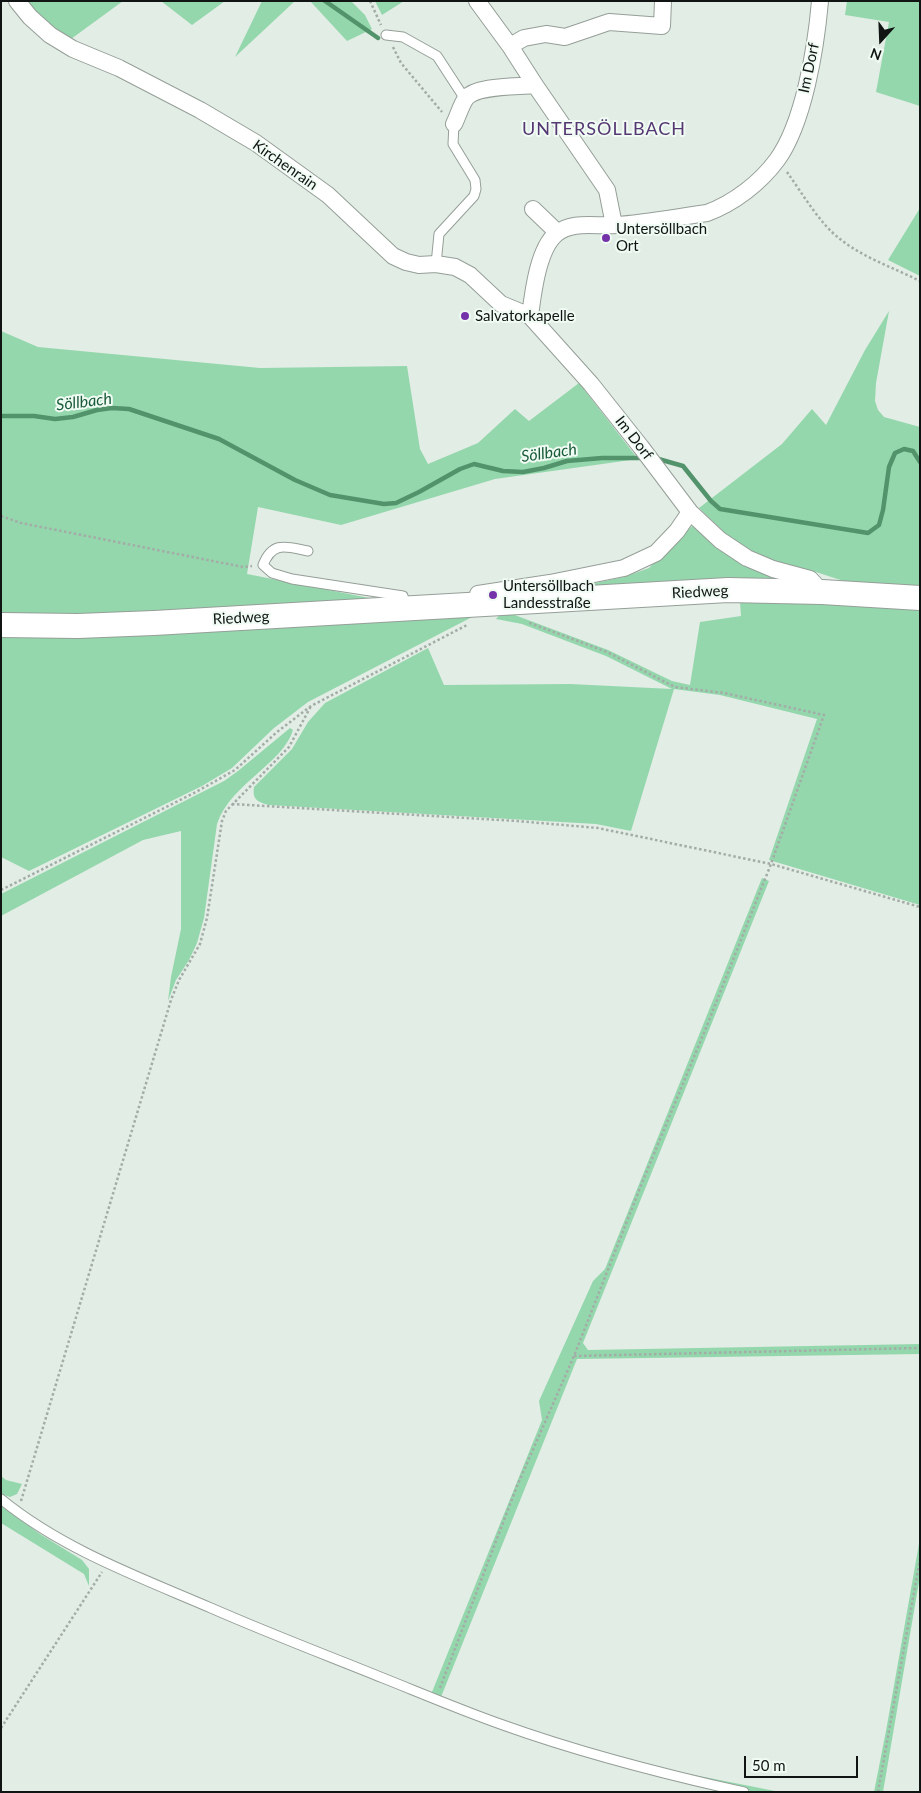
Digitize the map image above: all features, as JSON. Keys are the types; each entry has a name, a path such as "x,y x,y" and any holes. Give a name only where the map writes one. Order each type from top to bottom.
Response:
{"main road":[{"name":"Riedweg","path":"1,625 78,626 407,609 474,615 728,590 822,592 920,598"}],"street":[{"name":"Kirchenrain","path":"17,1 30,17 50,35 73,49 119,68 200,110 256,143 328,195 393,256 406,262 420,265 436,264 455,267 470,275 501,304 530,316"},
{"path":"477,1 510,46 535,86 607,190 614,225"},
{"path":"510,46 524,38 546,34 565,38 609,22 662,26 662,1"},
{"name":"Im Dorf","path":"557,232 570,227 584,225 614,225 707,213 721,208 758,180 777,160 792,130 804,95 812,57 820,1"},
{"path":"454,124 465,99 473,92 487,89 535,86"},
{"path":"530,316 533,290 544,252 557,232 533,209"},
{"name":"Im Dorf","path":"530,316 591,384 690,512 720,540 747,558 773,569 810,579 822,592"},
{"path":"474,615 478,594 550,584 624,568 656,552 676,531 690,512"}],"lane":[{"path":"386,35 404,37 437,56 465,99"},
{"path":"436,264 439,234 474,196 476,189 475,180 453,144 454,124"},
{"path":"308,551 282,545 272,550 266,556 263,565 272,572 292,579 403,596 407,609"},
{"path":"1,1499 17,1512 57,1537 108,1563 256,1628 436,1699 503,1725 585,1751 682,1778 744,1792"}],"path":[{"path":"370,1 401,62 454,124"},
{"path":"777,160 829,229 840,240 920,281"},
{"path":"1,516 21,523 243,567 263,565"},
{"path":"1,890 196,792 235,770 277,732 311,706 474,615"},
{"path":"436,1699 517,1486 574,1356 771,864 824,715 724,693 675,687 607,652 522,620"},
{"path":"17,1512 171,1000 179,980 200,944 207,918 222,821 226,811 232,804 289,747 311,706"},
{"path":"232,804 517,821 598,828 771,864 920,907"},
{"path":"574,1356 920,1348"},
{"path":"878,1792 920,1559"},
{"path":"1,1728 108,1563"}],"green space":[{"path":"25,1 123,1 71,39 54,29"},
{"path":"161,1 225,1 192,25"},
{"path":"262,1 295,1 235,57"},
{"path":"310,1 351,1 365,15 372,29 347,41"},
{"path":"375,1 404,1 382,15"},
{"path":"847,1 920,1 920,106 876,92 889,22 845,15"},
{"path":"920,208 920,276 888,260"},
{"path":"889,311 876,383 875,401 878,410 884,417 920,427 920,592 868,589 816,572 779,564 752,553 727,535 699,508 782,444 812,409 826,425 865,350"},
{"path":"1,331 38,347 260,368 407,366 420,449 428,464 478,443 515,409 529,421 579,383 638,459 495,479 341,525 258,507 247,574 395,603 1,618"},
{"path":"693,526 800,583 548,593 624,577 649,568 686,530"},
{"path":"740,602 824,604 920,610 920,905 769,860 817,719 720,695 674,689 631,831 596,824 269,805 255,798 254,787 292,749 308,722 325,703 428,648 444,685 570,684 672,689 606,656 522,624 496,619 501,613 512,614 608,650 672,681 690,685 700,622 741,616"},
{"path":"476,615 308,702 274,728 232,768 202,786 29,871 1,857 1,633"},
{"path":"290,728 293,730 279,753 233,797 217,824 204,918 197,943 176,980 168,1001 181,929 181,831 143,840 1,916 1,894 224,781"},
{"path":"762,878 769,881 583,1343 588,1350 920,1344 920,1354 577,1359 441,1697 432,1692 542,1420 539,1401 593,1281 605,1269"},
{"path":"1,1476 6,1480 22,1484 17,1494 10,1497 1,1494"},
{"path":"1,1506 40,1534 82,1560 89,1569 89,1586 84,1574 1,1523"},
{"path":"920,1538 920,1576 883,1792 874,1792 886,1731"},
{"path":"586,1748 684,1773 780,1792 755,1792 683,1775"}],"waterway":[{"path":"325,1 378,38"},
{"name":"Söllbach","path":"1,416 34,416 55,419 73,417 97,410 112,408 129,409 219,439 295,480 330,495 384,504 396,503 460,469 474,464 503,471 523,472 567,461 602,458 643,458"},
{"name":"Söllbach","path":"655,458 683,466 711,501 720,509 868,533 879,525 889,467 895,453 904,449 913,451 920,462"}],"place":[{"name":"Untersöllbach Ort","path":"606,238"},
{"name":"Salvatorkapelle","path":"465,316"},
{"name":"Untersöllbach Landesstraße","path":"493,595"}],"district":[{"name":"UNTERSÖLLBACH","path":"604,129"}]}
